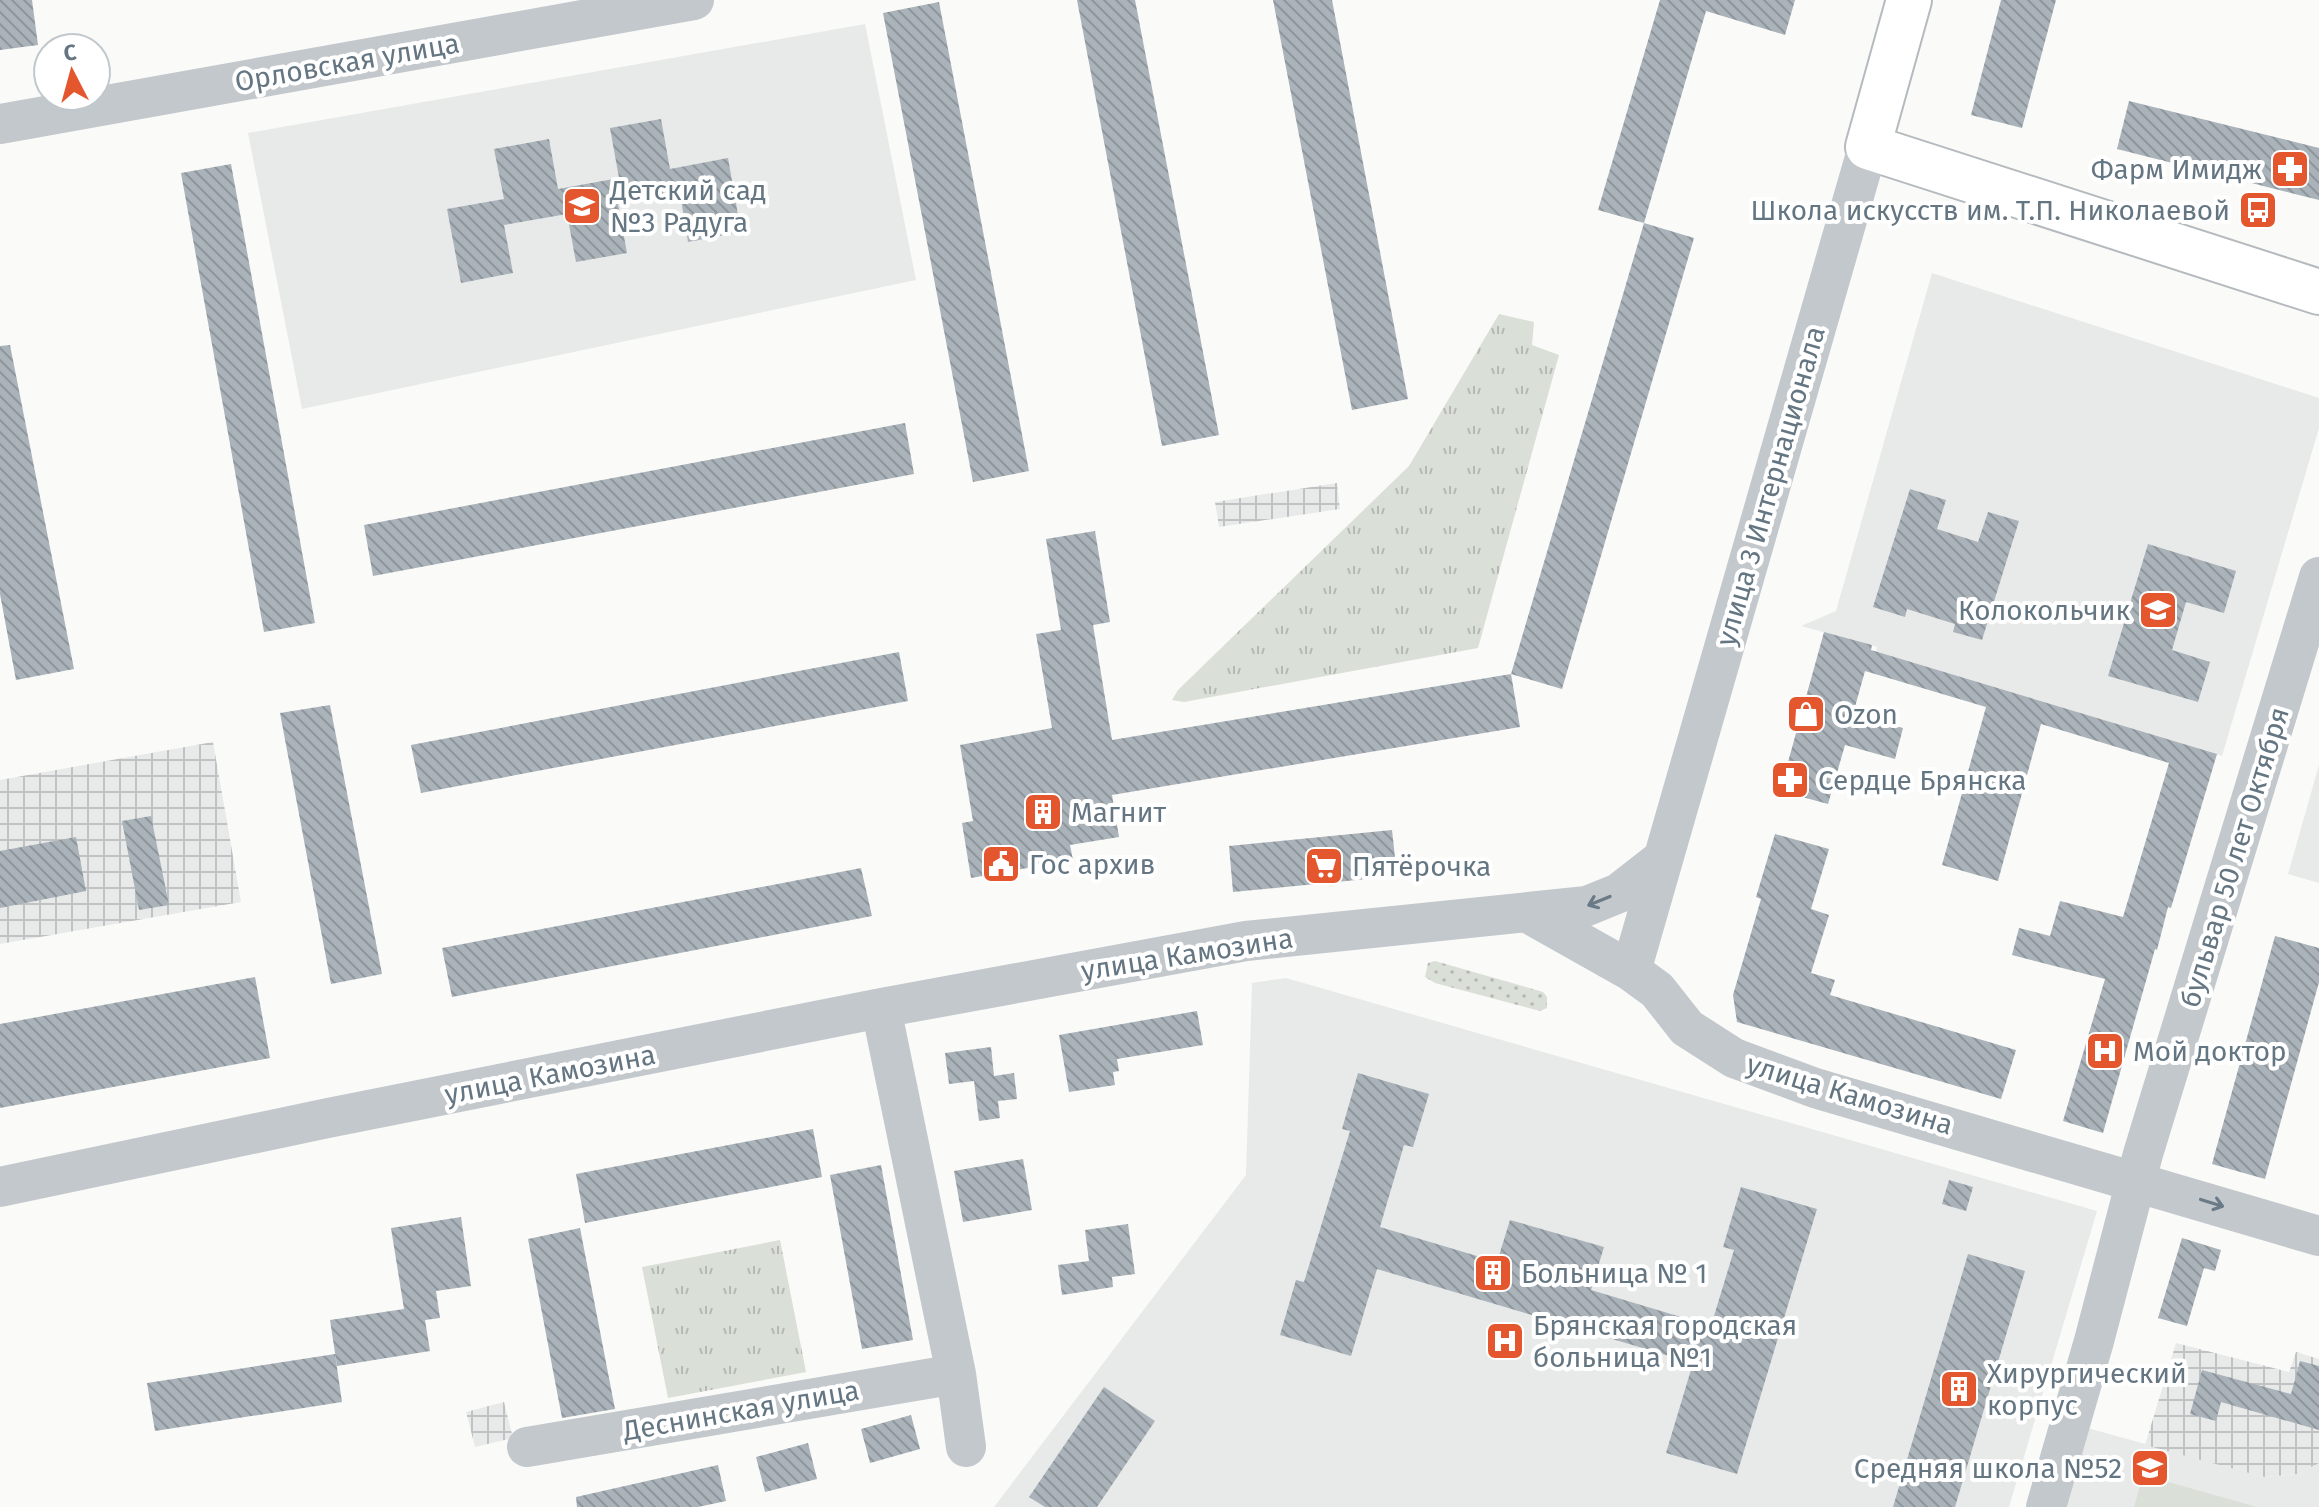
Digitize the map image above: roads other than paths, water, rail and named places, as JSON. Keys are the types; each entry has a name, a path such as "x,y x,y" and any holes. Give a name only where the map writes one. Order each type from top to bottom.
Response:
{"main road":[{"name":"улица 3 Интернационала","path":"1868,147 1909,0"},
{"path":"1868,147 2319,292"}],"street":[{"name":"Орловская улица","path":"0,124 508,16 694,0"},
{"name":"улица 3 Интернационала","path":"1631,971 1660,861 1868,147"},
{"name":"бульвар 50 лет Октября","path":"2046,1507 2137,1180 2319,577"},
{"path":"1528,913 1587,906 1619,893 1660,861"},
{"name":"улица Камозина","path":"0,1187 881,1008 1246,941 1528,913 1631,971 1657,990 1687,1028 1734,1058 1815,1088 2137,1180 2319,1236"},
{"path":"881,1008 956,1374 966,1447"},
{"name":"Деснинская улица","path":"527,1447 956,1374"}],"place":[{"name":"Фарм Имидж","path":"2290,169"},
{"name":"Детский сад №3 Радуга","path":"582,206"},
{"name":"Школа искусств им. Т.П. Николаевой","path":"2258,210"},
{"name":"Колокольчик","path":"2158,610"},
{"name":"Ozon","path":"1806,714"},
{"name":"Сердце Брянска","path":"1790,780"},
{"name":"Магнит","path":"1043,812"},
{"name":"Гос архив","path":"1001,864"},
{"name":"Пятёрочка","path":"1324,866"},
{"name":"Мой доктор","path":"2105,1051"},
{"name":"Больница № 1","path":"1493,1273"},
{"name":"Брянская городская больница №1","path":"1505,1341"},
{"name":"Хирургический корпус","path":"1959,1389"},
{"name":"Средняя школа №52","path":"2150,1468"}]}
